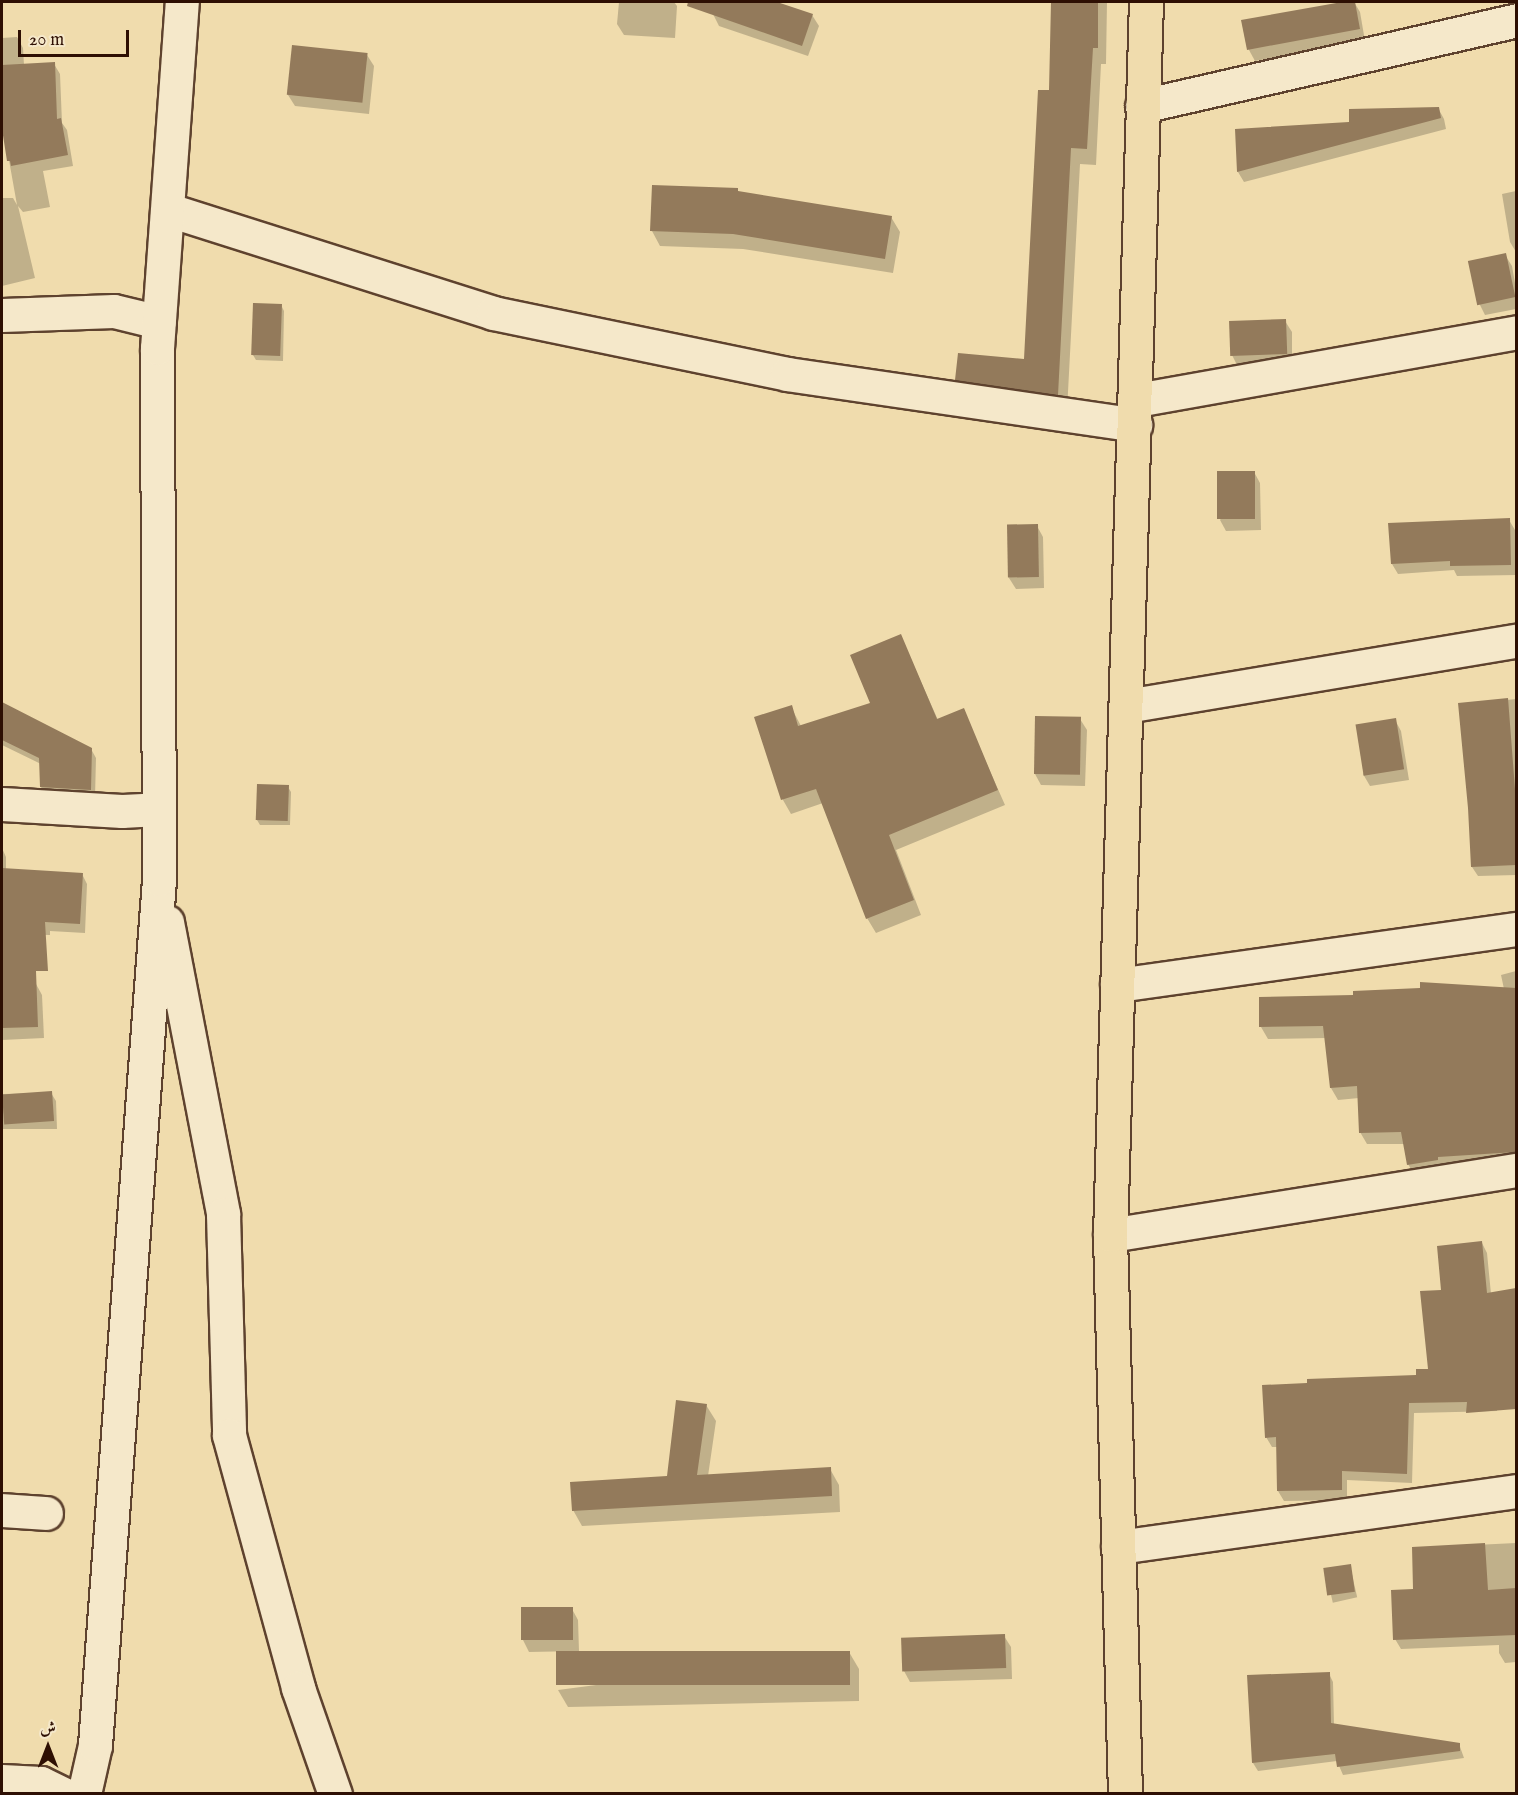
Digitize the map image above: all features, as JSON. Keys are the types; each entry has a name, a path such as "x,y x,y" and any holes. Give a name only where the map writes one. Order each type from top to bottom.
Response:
{"main road":[{"path":"1125,1794 1110,1235 1136,413 1146,2"}],"street":[{"path":"84,1794 95,1745 159,879 156,348 169,210 182,2"},
{"path":"1142,106 1516,20"},
{"path":"169,210 493,313 787,374 1136,413 1516,332"},
{"path":"2,315 114,311 159,322"},
{"path":"1126,706 1516,641"},
{"path":"2,804 122,811 158,809"},
{"path":"159,879 223,1214 229,1435 298,1688 336,1794"},
{"path":"1117,985 1516,929"},
{"path":"1110,1235 1516,1170"},
{"path":"1118,1547 1516,1491"},
{"path":"2,1510 46,1513"},
{"path":"2,1781 41,1783 64,1794"}],"building":[{"path":"688,2 777,2 813,14 802,46 687,6"},
{"path":"1051,2 1098,2 1098,48 1093,48 1087,149 1071,148 1058,395 955,380 958,353 1024,359 1038,90 1049,90"},
{"path":"1342,2 1355,2 1360,29 1247,50 1241,20"},
{"path":"292,45 368,53 362,103 287,95"},
{"path":"55,62 57,119 61,118 68,155 11,166 10,161 7,161 2,129 2,65"},
{"path":"1439,107 1441,118 1237,172 1235,129 1349,122 1349,109"},
{"path":"652,185 738,188 738,191 892,216 885,259 733,234 650,231"},
{"path":"1506,253 1515,297 1477,305 1468,261"},
{"path":"253,303 282,304 280,356 251,355"},
{"path":"1286,319 1287,354 1230,356 1229,321"},
{"path":"1217,471 1255,471 1255,519 1217,519"},
{"path":"1510,518 1511,565 1450,566 1450,561 1391,564 1388,523"},
{"path":"1038,524 1039,577 1008,578 1007,525"},
{"path":"901,634 937,719 964,708 998,790 889,835 914,900 866,919 816,789 781,800 754,717 792,705 798,726 870,703 850,655"},
{"path":"1508,698 1516,802 1516,865 1471,867 1458,703"},
{"path":"2,702 92,748 91,790 40,787 39,758 2,740"},
{"path":"1035,716 1081,717 1080,775 1034,774"},
{"path":"1396,718 1404,769 1364,776 1356,724"},
{"path":"257,784 289,785 288,821 256,820"},
{"path":"2,868 83,873 80,924 45,922 48,971 36,971 38,1027 2,1028"},
{"path":"1420,982 1516,988 1516,1152 1438,1157 1438,1160 1407,1165 1401,1132 1359,1133 1357,1086 1330,1088 1323,1026 1259,1027 1259,997 1353,995 1353,991 1420,988"},
{"path":"52,1091 54,1121 4,1124 2,1094"},
{"path":"1482,1241 1487,1293 1516,1288 1516,1409 1466,1413 1467,1402 1409,1403 1407,1474 1342,1471 1342,1490 1277,1491 1276,1437 1265,1438 1262,1385 1307,1383 1307,1379 1416,1375 1416,1369 1428,1369 1420,1291 1441,1290 1437,1246"},
{"path":"676,1400 707,1404 697,1475 831,1467 832,1496 572,1511 570,1482 667,1476"},
{"path":"1485,1543 1488,1590 1516,1588 1516,1635 1393,1640 1391,1590 1413,1589 1412,1547"},
{"path":"1351,1564 1355,1592 1327,1596 1323,1568"},
{"path":"521,1607 573,1607 573,1640 521,1640"},
{"path":"1005,1634 1006,1668 902,1672 901,1638"},
{"path":"556,1651 850,1651 850,1685 556,1685"},
{"path":"1330,1672 1331,1723 1460,1743 1460,1751 1337,1767 1335,1754 1252,1763 1247,1675"}]}
